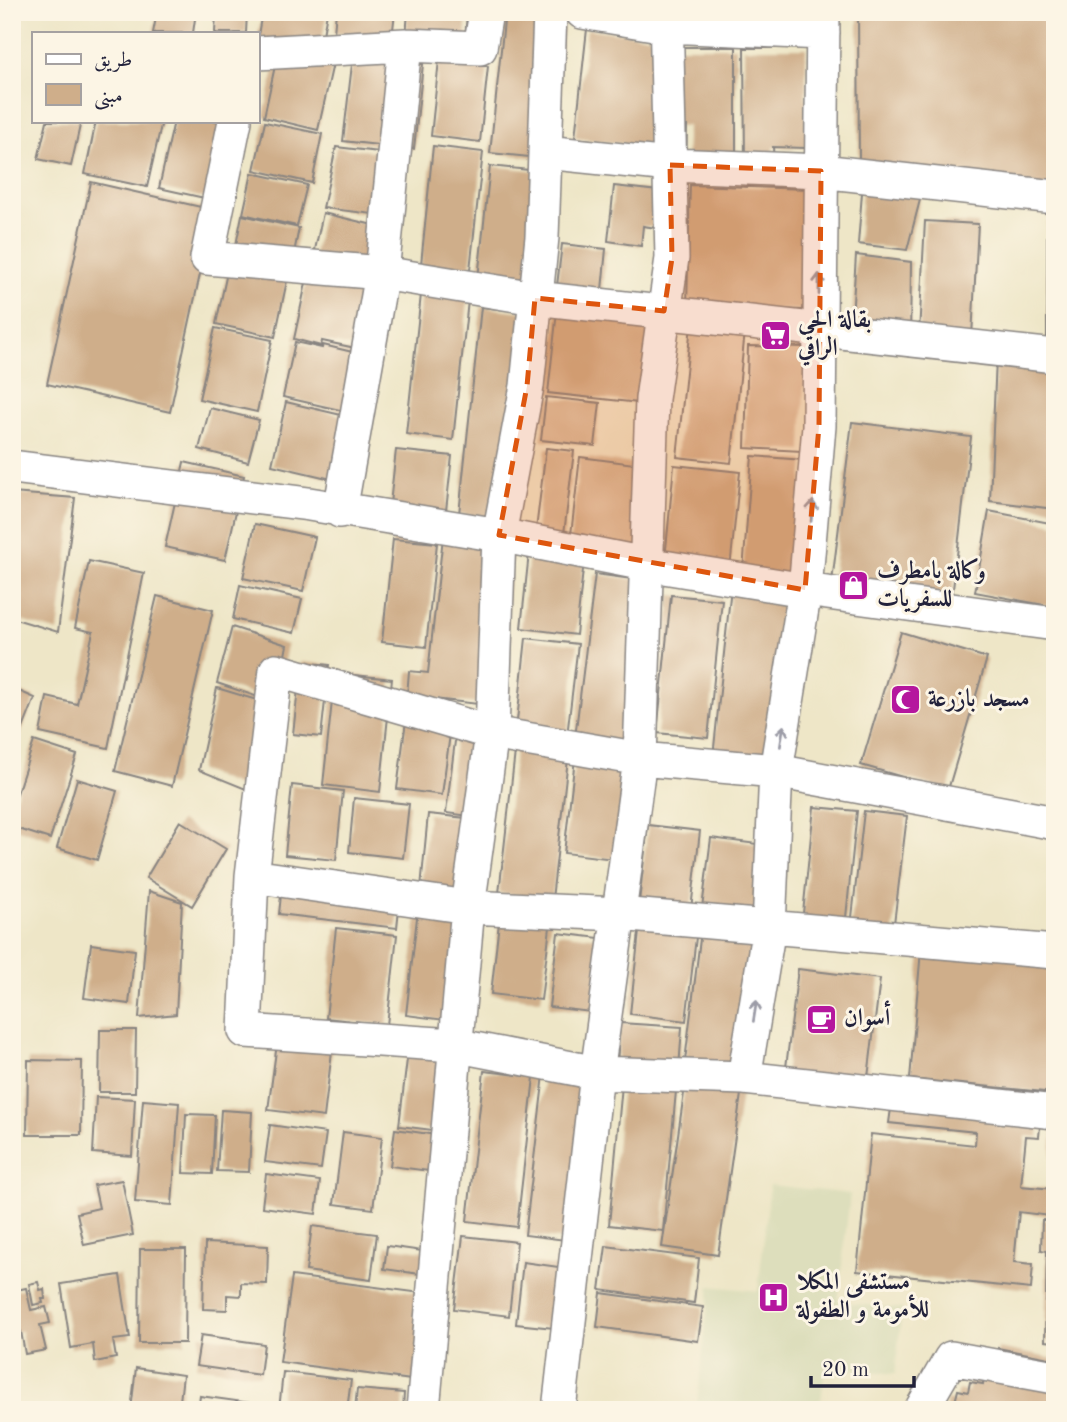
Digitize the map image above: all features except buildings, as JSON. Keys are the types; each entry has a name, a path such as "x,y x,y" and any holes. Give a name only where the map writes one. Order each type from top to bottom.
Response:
{"street":[{"path":"259,53 405,45 480,48 486,12"},
{"path":"423,1410 468,907 492,733 499,535 527,386 542,237 550,12"},
{"path":"582,12 666,19 823,23 819,426 805,590 776,771 769,927 744,1078"},
{"path":"559,1410 597,1073 640,758 652,399 672,258 666,19"},
{"path":"340,511 383,273 405,45"},
{"path":"235,122 206,258 383,273 536,298 1055,356"},
{"path":"545,152 670,165 821,171 1055,197"},
{"path":"12,467 309,504 805,590 1055,624"},
{"path":"1055,823 776,771 640,758 492,733 276,670 252,876 245,1031 454,1045 597,1073 744,1078 1055,1112"},
{"path":"252,876 468,907 619,914 1055,952"},
{"path":"921,1410 951,1358 1055,1377"}],"highlighted area":[{"path":"670,165 821,171 819,426 805,590 499,535 527,386 535,298 664,311 672,258"}],"shaded area":[{"name":"مستشفى المكلا للأمومة و الطفولة","path":"770,1185 850,1194 838,1302 902,1309 895,1374 825,1366 820,1410 720,1410 720,1407 697,1405 710,1286 758,1291"}],"place":[{"name":"بقالة الحي الراقي","path":"775,335"},
{"name":"وكالة بامطرف للسفريات","path":"854,586"},
{"name":"مسجد بازرعة","path":"905,700"},
{"name":"أسوان","path":"821,1019"},
{"name":"مستشفى المكلا للأمومة و الطفولة","path":"774,1297"}]}
